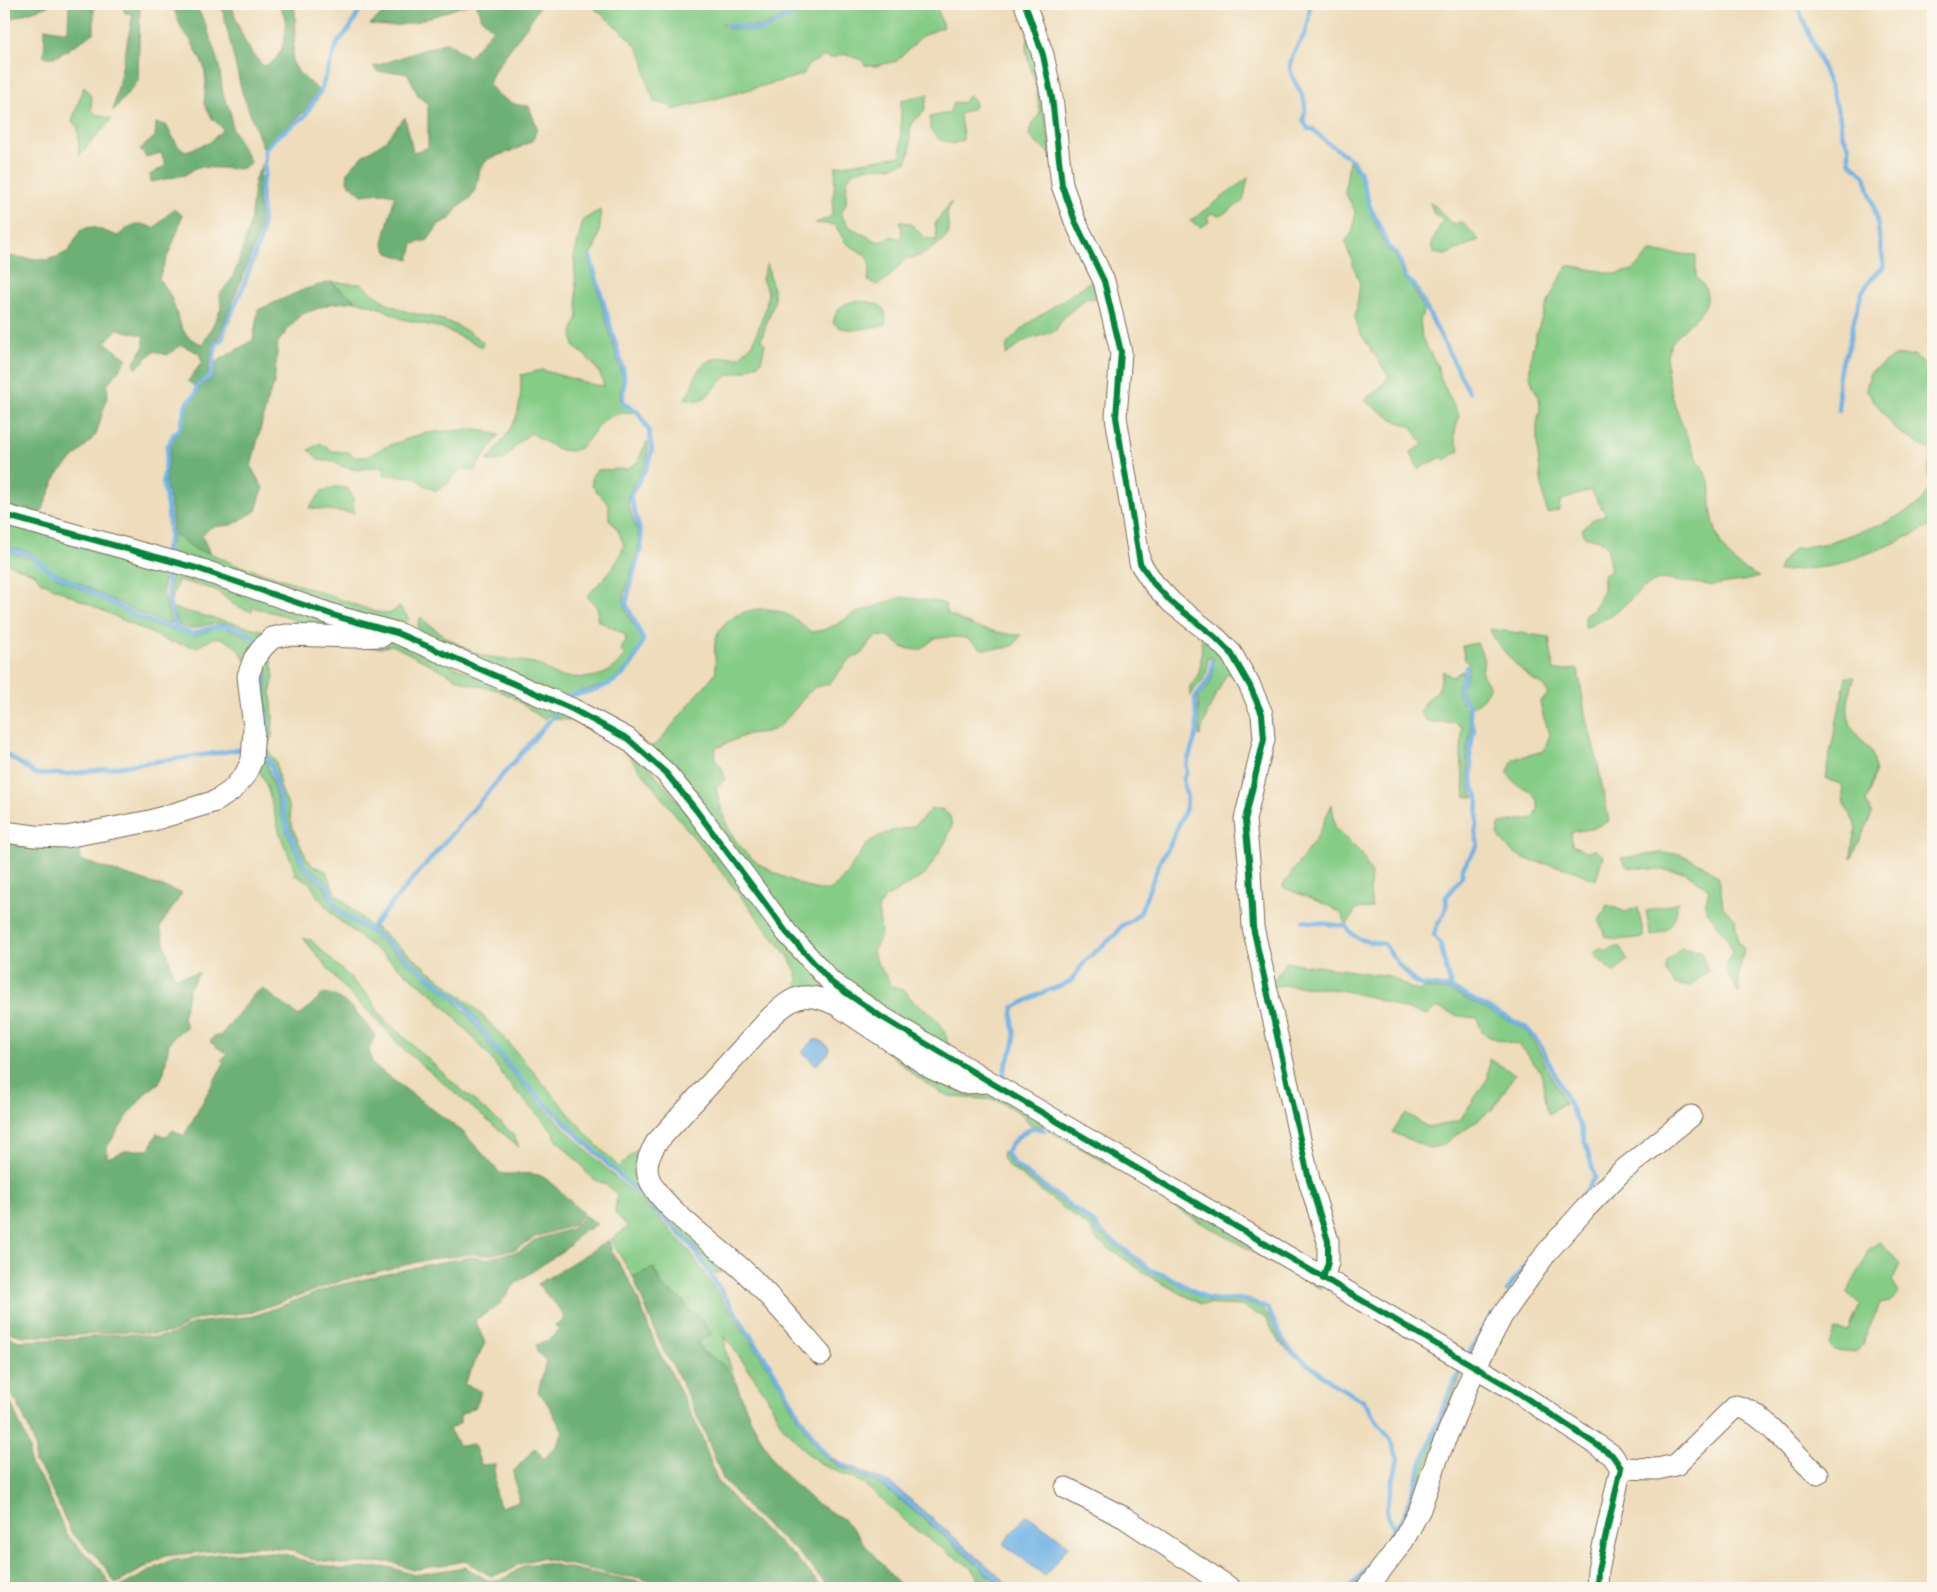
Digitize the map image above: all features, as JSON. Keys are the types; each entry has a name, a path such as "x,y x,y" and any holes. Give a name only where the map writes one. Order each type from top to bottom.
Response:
{"street":[{"path":"1025,4 1043,55 1052,98 1062,185 1075,221 1104,281 1121,352 1116,417 1140,563 1154,584 1172,603 1214,636 1232,653 1250,686 1262,714 1264,740 1245,820 1253,927 1309,1180 1328,1241 1328,1262 1323,1279"},
{"path":"4,515 196,568 339,618 397,634 572,709 628,739 666,773 696,810 787,933 832,983 880,1016 990,1082 1511,1388 1612,1455 1621,1468 1598,1570 1597,1588"},
{"path":"4,832 66,837 150,821 216,801 231,791 245,775 252,760 254,728 248,676 254,659 263,646 272,638 286,635 353,637 397,634"},
{"path":"821,1355 745,1272 681,1218 657,1192 648,1176 647,1160 656,1143 771,1017 788,1001 805,996 822,998 837,1005 931,1068 963,1083 990,1082"},
{"path":"1367,1588 1402,1541 1420,1508 1437,1459 1475,1368 1502,1316 1547,1252 1621,1172 1691,1116"},
{"path":"1621,1468 1657,1469 1676,1466 1736,1406 1747,1408 1758,1416 1806,1465 1818,1474"},
{"path":"1066,1488 1125,1518 1230,1588"}],"green space":[{"path":"4,4 49,4 48,6 4,21"},
{"path":"69,4 94,4 94,33 56,57 44,57 45,28 68,32"},
{"path":"122,4 140,8 138,81 113,111 133,14 125,13"},
{"path":"172,4 195,4 206,25 219,65 223,94 231,114 232,128 251,163 241,169 197,167 185,175 151,182 150,175 166,165 161,153 146,157 140,149 155,137 156,123 166,125 178,146 186,151 209,143 223,129 212,118 204,104 206,83 204,66 190,39 182,30"},
{"path":"221,4 231,4 247,45 257,60 264,66 275,59 279,53 286,32 285,19 279,4 294,4 296,22 292,61 299,73 319,91 304,112 263,148 242,92"},
{"path":"395,4 470,4 409,24 383,26 370,24"},
{"path":"476,4 541,4 494,71 489,84 497,93 511,103 529,106 537,128 533,140 519,148 488,159 480,169 476,189 469,199 457,208 450,219 439,224 428,240 413,244 409,260 388,253 383,243 395,195 383,193 362,195 347,182 348,171 362,156 385,141 405,117 413,152 428,148 428,104 419,97 408,74 378,72 373,67 447,42 469,57 493,29 480,17"},
{"path":"588,4 808,4 762,27 722,24 726,28 762,32 817,4 936,4 943,27 922,36 897,61 875,66 865,65 862,60 844,54 832,58 825,56 808,65 803,75 673,110 669,105 654,102 643,59 636,46"},
{"path":"1029,32 1052,155 1029,135 1032,123 1040,114 1036,87 1026,51"},
{"path":"84,86 92,98 91,109 96,114 112,119 79,155 78,128 72,121"},
{"path":"928,94 924,112 914,121 910,129 910,152 906,162 890,167 864,168 852,173 847,181 846,203 841,215 848,226 880,242 892,236 900,239 902,232 900,221 911,224 925,238 937,240 935,224 951,202 947,214 949,233 945,239 925,253 914,258 906,258 888,278 877,285 868,281 870,265 867,256 846,243 835,225 815,223 828,218 832,214 836,166 901,156 901,100"},
{"path":"968,96 974,100 975,107 960,114 963,140 952,144 939,139 930,130 930,117 949,113 954,102 963,103"},
{"path":"1349,160 1359,175 1369,208 1386,248 1395,255 1404,279 1412,286 1424,310 1420,320 1422,338 1437,365 1442,382 1459,416 1454,436 1460,451 1445,460 1442,457 1418,469 1411,452 1423,445 1412,427 1392,419 1364,400 1381,387 1389,377 1359,331 1355,318 1360,284 1345,242 1352,233 1355,211 1345,192"},
{"path":"262,164 258,194 261,226 219,337 213,345 208,375 194,386 188,381 202,362 199,353 181,345 167,355 154,351 136,369 134,363 144,346 144,336 118,329 105,342 127,359 107,385 108,394 96,435 57,475 38,520 4,510 4,256 46,260 69,251 81,229 92,227 118,236 127,228 139,224 154,228 173,209 182,215 159,279 170,295 180,325 184,331 189,337 203,344 221,309 220,294 231,280 238,264 250,224 255,179"},
{"path":"1248,178 1243,201 1220,216 1212,213 1207,217 1209,222 1201,227 1190,221"},
{"path":"1430,201 1453,225 1461,221 1479,240 1445,255 1433,253 1431,244 1443,220 1433,213"},
{"path":"600,210 598,235 594,248 588,257 623,379 620,392 621,403 636,412 617,414 606,419 581,447 575,450 559,449 531,433 517,444 504,460 487,461 505,437 516,418 519,407 521,375 542,370 590,384 604,386 600,374 593,364 574,347 572,333 578,316 574,258 583,220"},
{"path":"1650,252 1696,255 1696,277 1705,289 1707,299 1703,309 1696,318 1677,336 1670,346 1667,357 1669,383 1682,425 1710,483 1712,516 1720,541 1733,561 1759,577 1711,585 1660,579 1643,588 1613,615 1585,628 1585,614 1593,611 1603,590 1603,576 1611,571 1605,543 1584,536 1582,529 1594,519 1606,515 1591,490 1560,501 1559,510 1547,513 1537,448 1537,423 1540,403 1532,384 1530,362 1542,318 1568,265 1616,274 1633,270"},
{"path":"767,263 775,299 761,340 765,344 761,362 746,371 728,375 706,397 699,401 685,398 700,367 705,363 715,359 739,357 753,344 766,307 768,291 762,279"},
{"path":"1097,277 1103,298 1085,299 1065,316 1055,331 1024,341 1006,355 1007,344 1026,325"},
{"path":"331,282 361,284 388,304 410,313 449,322 469,332 483,342 482,347 442,328 402,319 383,309 356,301"},
{"path":"331,282 356,301 330,304 300,315 278,342 274,385 268,398 251,467 263,488 256,511 232,525 211,527 202,536 210,553 197,550 173,534 171,507 165,482 171,445 175,436 182,430 184,415 189,403 198,395 199,387 213,377 216,362 253,340 258,310 305,289"},
{"path":"855,301 873,303 882,308 886,317 885,325 855,330 841,328 833,323 840,308"},
{"path":"1914,355 1933,370 1933,525 1888,546 1833,566 1778,572 1781,563 1794,549 1827,543 1887,522 1918,505 1930,488 1928,472 1931,451 1896,430 1866,390 1870,373 1894,356"},
{"path":"476,429 499,435 474,471 462,468 445,486 436,491 415,477 384,475 384,466 357,470 333,462 319,460 309,450 320,443 332,451 348,452 355,457 366,457 385,447 424,433"},
{"path":"647,441 648,454 628,496 629,509 638,533 639,545 624,601 626,612 641,639 639,650 625,670 610,683 561,697 422,635 418,626 421,617 451,640 478,654 534,663 558,676 565,677 595,676 609,671 620,662 624,655 621,650 626,640 624,634 597,620 598,609 587,596 613,567 624,546 619,532 609,519 609,505 592,486 592,476 597,470 626,469 637,463"},
{"path":"335,487 347,488 353,498 354,513 309,508 322,491"},
{"path":"4,521 164,567 163,591 171,624 141,614 48,568 30,552 4,546"},
{"path":"173,534 197,550 373,611 389,614 400,607 409,619 402,627 170,555"},
{"path":"4,551 30,558 58,578 154,625 195,636 220,626 241,633 255,644 245,661 233,645 216,637 197,647 170,642 40,581 35,574 4,562"},
{"path":"171,567 370,632 312,630 286,616 252,607 252,612 234,605 216,590 178,580 171,602"},
{"path":"902,597 945,604 948,614 975,627 1021,635 1014,645 1006,648 982,649 966,638 953,637 935,638 920,650 903,648 890,637 878,636 870,641 863,653 848,661 829,684 815,687 806,695 778,728 766,732 748,734 716,748 715,759 722,768 725,779 716,788 726,823 742,849 765,868 780,876 818,890 831,889 837,885 872,840 896,830 913,826 931,809 942,809 950,816 952,826 946,841 925,875 885,898 878,909 881,930 879,941 873,951 876,961 891,986 906,991 913,1001 939,1022 946,1038 949,1052 827,968 648,747 657,744 716,672 716,639 724,626 737,615 758,609 777,611 786,614 811,632 823,630 838,624 853,614"},
{"path":"172,608 269,632 259,640 248,632 230,625 217,623 193,628 179,626"},
{"path":"1490,629 1549,637 1554,671 1578,669 1586,719 1596,755 1609,821 1591,829 1571,832 1572,845 1586,851 1596,850 1603,856 1596,880 1569,869 1524,859 1510,850 1497,835 1500,823 1533,818 1536,815 1537,800 1528,789 1517,784 1507,773 1514,759 1544,751 1550,734 1540,701 1549,694 1508,655 1496,641"},
{"path":"1202,633 1234,673 1226,675 1208,713 1200,736 1198,698 1209,684 1214,670 1213,658 1207,658 1205,676 1190,697 1190,686 1200,668"},
{"path":"387,639 556,708 553,713 544,719 512,697 498,690 468,684 392,645 381,648 336,646"},
{"path":"1477,643 1484,658 1482,674 1490,687 1483,698 1472,707 1464,697 1461,689 1468,673 1468,662 1465,660 1462,646"},
{"path":"266,647 271,658 274,677 271,690 272,736 268,747 270,754 276,762 280,786 289,808 292,827 306,857 313,866 326,871 335,893 369,925 367,928 341,910 323,878 306,865 289,826 272,764 266,750 269,727 266,696 267,673 264,650"},
{"path":"1463,670 1462,677 1457,686 1458,697 1467,709 1471,728 1467,752 1470,790 1475,798 1465,796 1461,756 1462,727 1454,722 1428,722 1420,713 1425,702 1438,690 1443,671 1452,677"},
{"path":"1846,677 1855,677 1848,705 1849,719 1855,732 1872,753 1875,768 1866,802 1872,814 1851,859 1853,839 1857,827 1844,804 1842,785 1825,778"},
{"path":"561,710 632,746 834,990 793,991 798,983 798,978 788,956 629,756 611,741 572,720 554,719"},
{"path":"257,755 266,761 286,830 304,870 325,887 335,910 377,938 451,997 469,1016 491,1048 524,1087 584,1148 654,1213 688,1249 780,1385 818,1450 836,1465 879,1484 901,1500 1003,1588 985,1588 970,1567 918,1532 863,1483 820,1464 807,1453 781,1424 767,1396 724,1335 726,1352 734,1378 722,1364 701,1351 698,1341 712,1334 701,1319 688,1309 682,1300 662,1286 654,1268 633,1277 612,1239 628,1227 615,1213 617,1195 608,1186 588,1175 584,1168 557,1140 552,1130 509,1084 490,1057 431,993 335,917 318,897 309,882 295,875 265,781 255,763"},
{"path":"1332,804 1335,828 1362,854 1371,873 1372,908 1356,909 1347,925 1341,913 1329,906 1282,887 1317,837"},
{"path":"4,834 78,844 80,860 182,893 160,927 174,977 199,973 189,989 183,1019 187,1026 169,1043 164,1072 159,1083 147,1092 131,1111 107,1147 107,1158 128,1150 149,1150 157,1133 166,1137 173,1130 184,1136 224,1063 221,1060 227,1054 210,1042 214,1036 220,1036 256,992 263,989 299,1016 324,993 332,995 347,1004 359,1015 375,1035 369,1050 373,1065 463,1132 500,1173 541,1176 556,1187 583,1213 574,1225 535,1237 516,1249 488,1255 472,1254 430,1259 343,1280 252,1312 195,1319 173,1332 151,1334 129,1331 64,1336 24,1336 4,1331"},
{"path":"1661,853 1680,854 1705,866 1717,876 1723,907 1735,919 1738,941 1744,950 1739,971 1739,994 1725,969 1732,952 1728,939 1708,913 1705,906 1709,889 1685,872 1627,867 1621,858"},
{"path":"1678,902 1671,925 1664,931 1651,936 1646,911"},
{"path":"1607,905 1626,912 1638,907 1644,937 1617,940 1605,936 1599,921"},
{"path":"375,927 472,1005 507,1041 590,1138 619,1167 683,1105 641,1164 735,1269 712,1274 693,1244 526,1083 495,1046 467,1005 372,930"},
{"path":"303,938 311,940 369,996 381,1016 456,1085 512,1133 519,1147 402,1048 345,989"},
{"path":"1613,947 1620,947 1628,960 1614,973 1593,954 1599,948 1606,951"},
{"path":"1681,948 1701,951 1708,971 1689,987 1675,984 1666,972 1667,962"},
{"path":"1286,962 1389,976 1408,987 1420,991 1423,988 1451,991 1525,1029 1539,1050 1565,1104 1548,1114 1541,1072 1519,1045 1489,1037 1482,1032 1477,1018 1458,1016 1436,1007 1428,1015 1374,998 1340,990 1283,985 1269,987"},
{"path":"806,999 833,1005 890,1044 939,1081 959,1087 983,1086 994,1088 1049,1120 1043,1127 1031,1125 1021,1114 997,1100 952,1097 940,1092 915,1076 866,1033 824,1006 801,1004 780,1013 791,1002"},
{"path":"1489,1059 1515,1074 1493,1109 1441,1146 1429,1148 1392,1132 1406,1113 1429,1128 1460,1120 1488,1078"},
{"path":"1054,1123 1325,1285 1321,1289 1185,1214 1128,1175 1048,1130"},
{"path":"1003,1151 1016,1169 1091,1223 1098,1233 1149,1271 1165,1277 1208,1301 1241,1301 1260,1307 1271,1319 1280,1340 1289,1352 1278,1341 1266,1318 1241,1306 1201,1304 1152,1278 1098,1241 1090,1228 1008,1166 1002,1158"},
{"path":"584,1215 597,1224 590,1229 583,1230 568,1247 516,1283 499,1305 475,1320 485,1343 464,1384 481,1391 476,1407 460,1415 460,1423 449,1429 459,1446 474,1445 481,1465 495,1464 495,1493 501,1507 519,1501 513,1472 535,1448 544,1459 557,1445 563,1431 549,1406 538,1392 546,1361 537,1352 536,1345 546,1342 559,1331 555,1325 565,1319 538,1284 609,1240 612,1252 633,1287 658,1351 700,1432 717,1480 747,1515 795,1557 823,1588 664,1588 641,1578 622,1576 540,1558 519,1564 507,1572 491,1576 465,1561 413,1570 391,1562 340,1564 311,1559 288,1549 257,1546 165,1556 116,1584 100,1560 72,1534 45,1475 35,1463 35,1446 29,1429 18,1404 4,1383 4,1335 19,1341 75,1339 106,1335 132,1334 154,1337 172,1335 194,1323 254,1316 335,1286 430,1264 472,1257 486,1259 520,1251 535,1240 574,1228"},
{"path":"1881,1242 1900,1264 1892,1281 1899,1293 1890,1302 1880,1304 1862,1344 1855,1352 1834,1350 1829,1343 1835,1330 1848,1332 1860,1305 1847,1292 1863,1264 1868,1250"},
{"path":"653,1268 662,1286 682,1300 688,1309 701,1319 712,1334 698,1341 701,1351 722,1364 734,1378 751,1420 775,1463 814,1502 843,1519 902,1588 830,1588 798,1552 756,1517 723,1479 705,1433 676,1371 663,1350 633,1277"},
{"path":"1463,1370 1407,1522 1358,1588 1352,1588 1388,1544 1405,1518 1423,1461"},
{"path":"4,1391 26,1439 29,1448 30,1465 42,1480 68,1537 100,1568 112,1588 4,1588"},
{"path":"256,1552 285,1554 308,1562 339,1569 389,1567 414,1575 465,1567 487,1580 494,1581 502,1580 525,1565 544,1563 639,1582 655,1588 118,1588 169,1561 219,1554"}],"water":[{"path":"814,1040 820,1040 829,1048 828,1054 816,1065 802,1052"},
{"path":"829,1457 893,1485 1013,1588 1003,1588 968,1556 879,1484 836,1465"},
{"path":"1027,1515 1069,1545 1045,1576 1003,1544"}],"waterway":[{"path":"167,553 166,550 170,537 163,482 168,446 173,435 180,429 186,404 196,393 196,387 211,375 216,344 223,338 225,328 243,287 261,237 263,224 261,187 265,174 265,149 275,138 304,117 320,92 338,42 350,28 363,4"},
{"path":"728,26 763,30 813,4"},
{"path":"1310,4 1307,28 1290,62 1291,73 1305,104 1303,120 1308,129 1313,129 1324,140 1352,160 1361,175 1370,207 1384,235 1387,246 1397,253 1406,278 1415,286 1469,392"},
{"path":"1797,4 1830,86 1840,118 1842,134 1849,146 1849,161 1865,176 1876,215 1884,266 1862,292 1848,349 1841,364 1838,381 1839,411"},
{"path":"565,697 592,691 614,681 631,665 638,654 643,639 626,604 641,548 641,535 630,496 646,468 652,451 649,431 638,412 623,403 623,369 590,257"},
{"path":"4,549 29,554 48,570 141,618 193,634 212,627 228,626 244,631 260,644"},
{"path":"167,576 169,603 176,628"},
{"path":"264,658 264,703 268,728 264,749 265,755 271,765 287,827 305,867 328,886 339,912 378,935 465,1006 493,1046 525,1084 691,1245 782,1384 820,1448 829,1457"},
{"path":"1005,1082 1004,1072 1015,1039 1012,1016 1013,1008 1039,994 1070,982 1086,960 1116,934 1121,926 1140,913 1161,859 1170,845 1186,808 1187,799 1183,779 1187,773 1186,766 1197,732 1195,698 1211,673 1212,661"},
{"path":"1451,988 1440,943 1434,936 1435,930 1446,909 1446,897 1462,876 1462,869 1478,845 1475,831 1478,796 1473,788 1470,751 1474,729 1469,706 1460,694 1460,686 1465,675 1466,666"},
{"path":"369,930 557,712"},
{"path":"4,753 36,774 69,774 244,749"},
{"path":"1303,921 1345,926 1358,938 1384,944 1400,966 1415,982 1422,985 1451,988 1527,1028 1542,1048 1581,1128 1595,1177 1577,1203"},
{"path":"1044,1130 1032,1129 1017,1138 1006,1153 1014,1164 1094,1223 1100,1231 1151,1270 1171,1278 1206,1298 1217,1300 1240,1299 1251,1301 1268,1309 1283,1340 1292,1352 1334,1384 1363,1401 1388,1436 1398,1459 1386,1510 1394,1527"},
{"path":"1507,1291 1533,1254"},
{"path":"1468,1355 1492,1314"},
{"path":"1349,1588 1362,1574 1385,1544 1394,1527 1403,1518 1422,1462 1448,1396 1461,1369"}],"cycle path":[{"path":"1025,4 1043,55 1052,98 1062,185 1075,221 1104,281 1121,352 1116,417 1140,563 1154,584 1172,603 1214,636 1231,653 1250,686 1262,714 1264,739 1245,820 1253,927 1309,1180 1328,1241 1328,1262 1323,1279"},
{"path":"4,515 196,568 339,617 397,633 572,709 628,739 666,773 696,810 787,933 832,983 880,1016 990,1082 1511,1388 1612,1455 1621,1468 1598,1570 1597,1588"}]}
